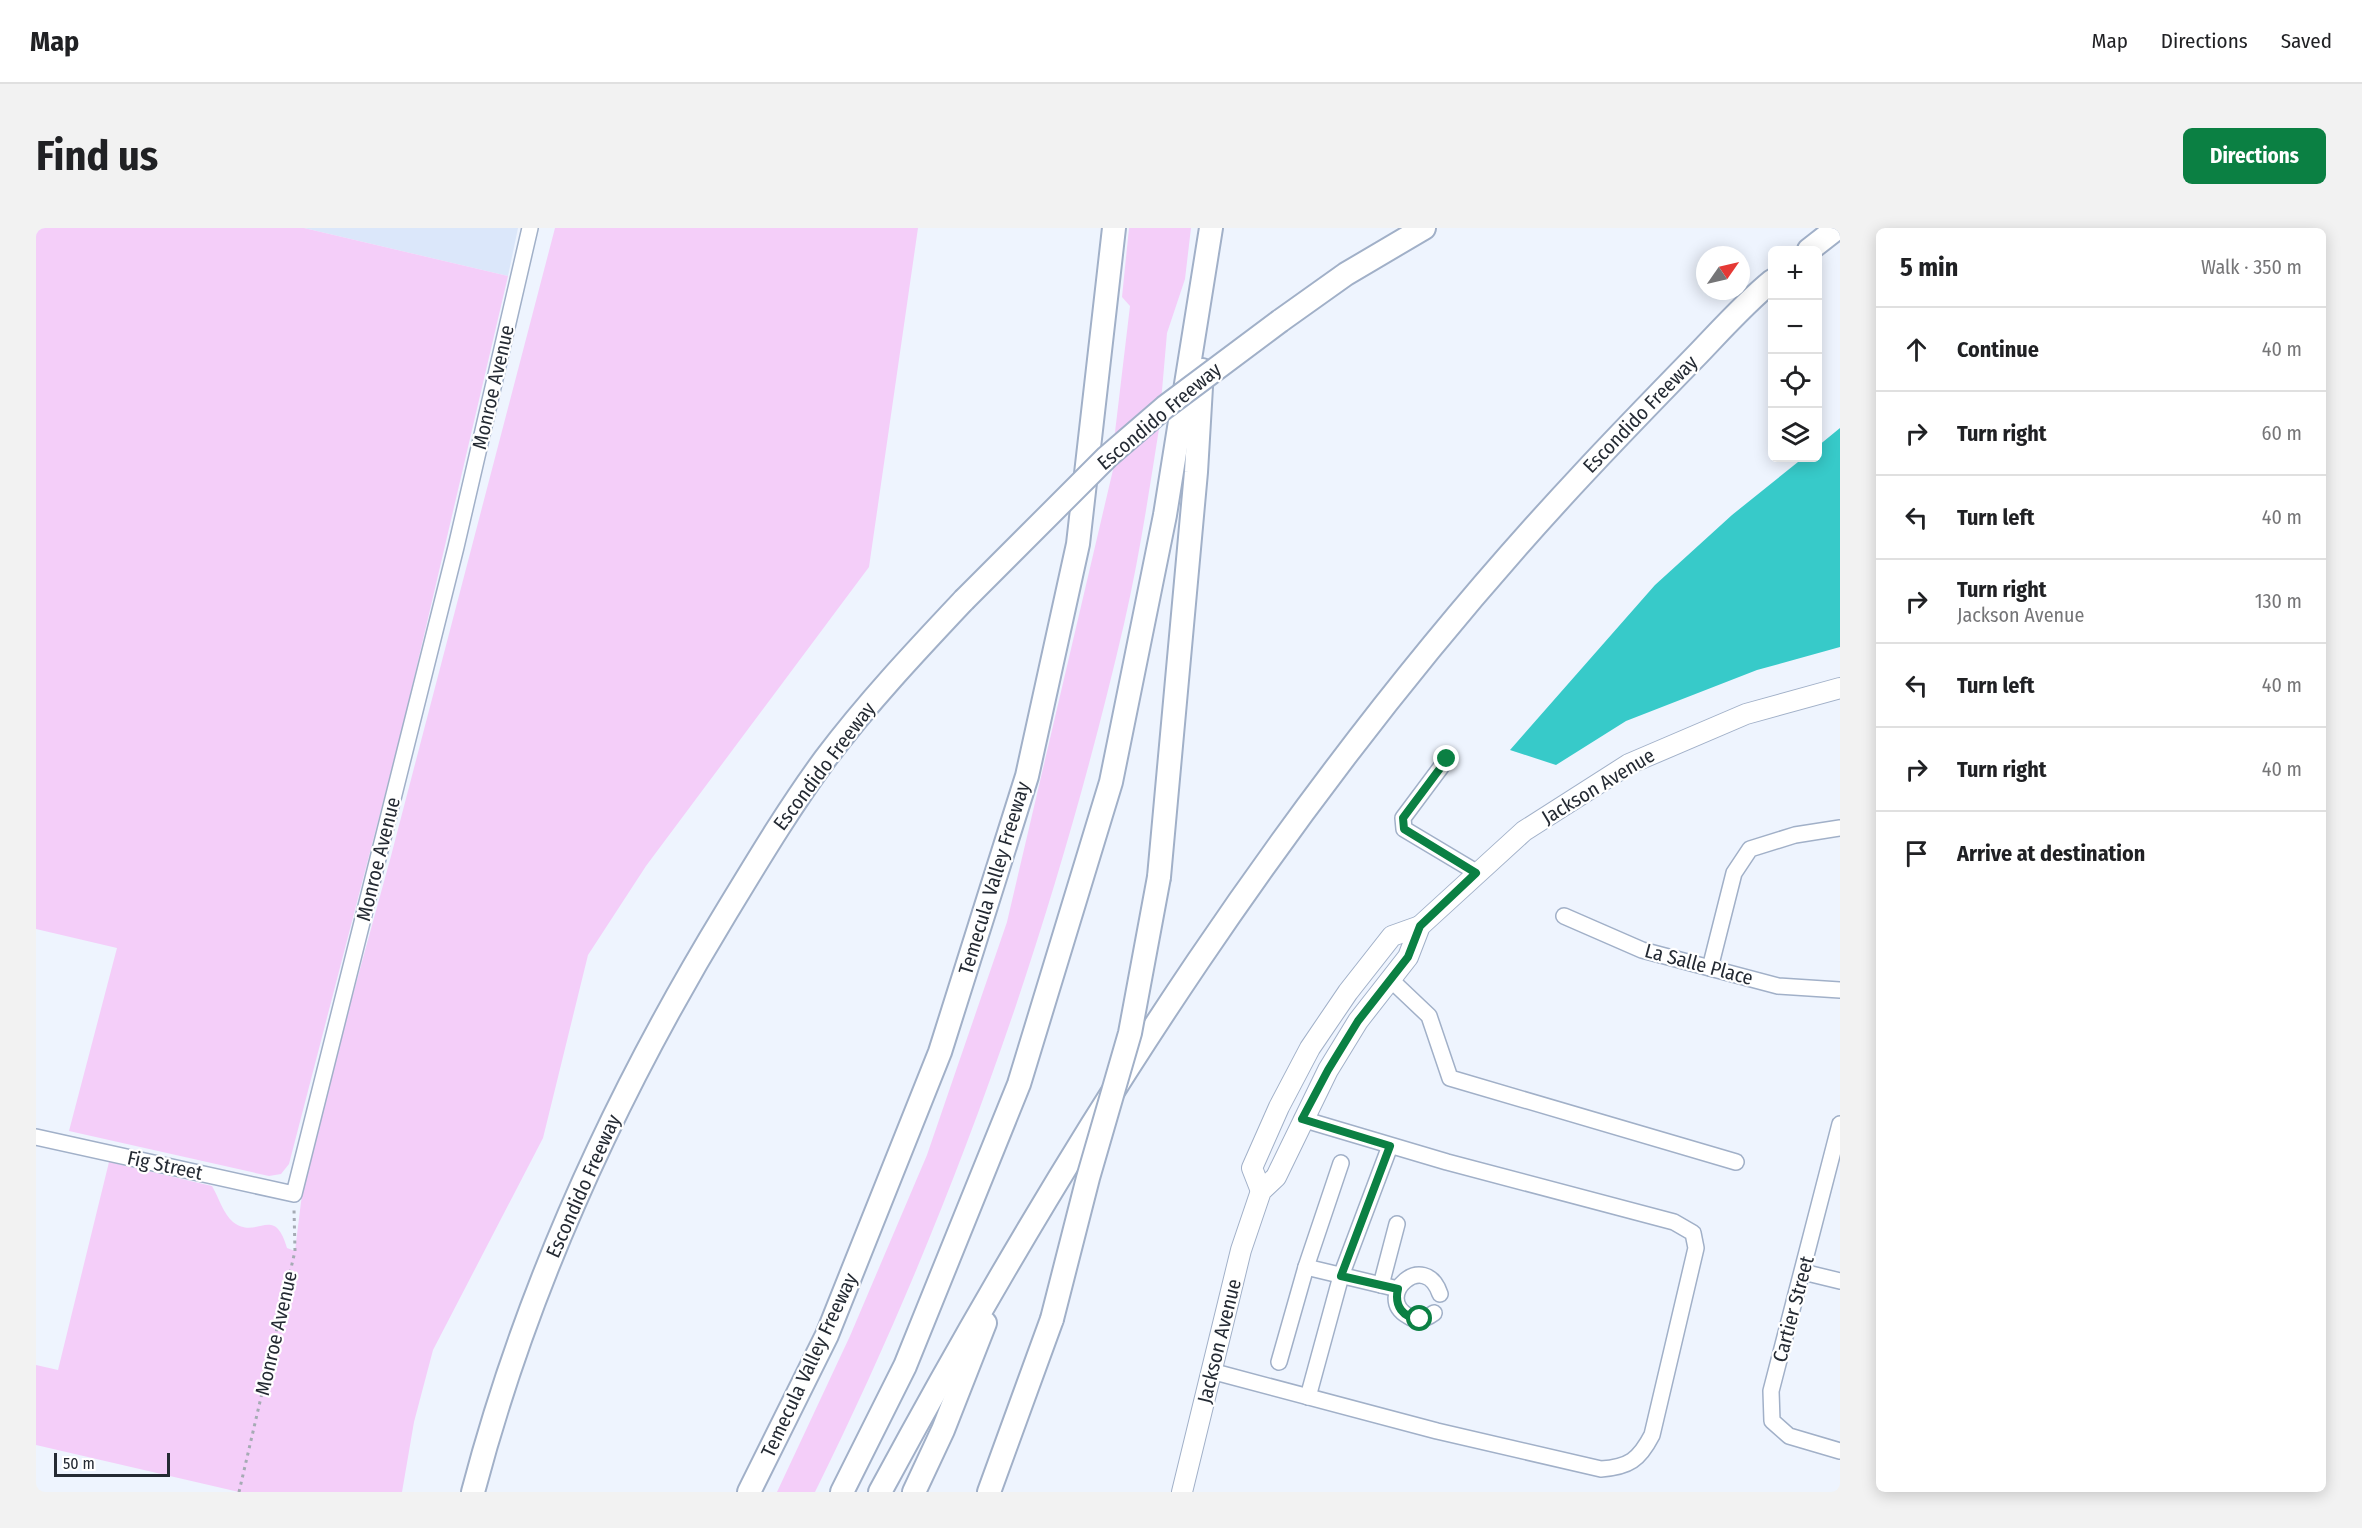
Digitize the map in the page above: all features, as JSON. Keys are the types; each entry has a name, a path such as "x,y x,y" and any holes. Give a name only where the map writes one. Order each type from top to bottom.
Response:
{"highway":[{"name":"Temecula Valley Freeway","path":"749,1492 828,1335 940,1052 1026,776 1078,544 1114,228"},
{"name":"Escondido Freeway","path":"473,1492 490,1428 550,1256 587,1172 658,1027 779,825 825,759 875,697 964,600 1107,457 1165,406 1280,321 1346,274 1424,228"},
{"path":"1814,246 1837,228"},
{"path":"988,1492 1052,1319 1088,1178 1130,1033 1159,877 1196,472 1210,239"},
{"path":"842,1492 905,1366 1018,1084 1112,782 1165,515 1210,239"},
{"path":"1822,251 1840,240"},
{"name":"Escondido Freeway","path":"1013,1255 1166,1006 1399,685 1537,523 1624,429 1768,285"},
{"path":"879,1492 948,1364 1013,1255"},
{"path":"915,1492 943,1430 1013,1255"}],"main road":[{"name":"Jackson Avenue","path":"1261,1191 1252,1168 1279,1107 1310,1048 1392,936 1420,926 1524,831 1629,764 1746,714 1840,688"},
{"name":"Jackson Avenue","path":"1182,1492 1241,1250 1261,1191 1276,1177 1302,1119 1346,1040 1408,957 1420,926"},
{"path":"1302,1119 1297,1105 1300,1093 1363,992 1368,967"}],"street":[{"name":"Monroe Avenue","path":"294,1194 456,547 530,228"},
{"path":"1447,759 1403,818 1404,829 1476,873"},
{"path":"1710,968 1734,873 1750,849 1795,835 1840,828"},
{"name":"La Salle Place","path":"1564,916 1642,950 1778,986 1840,990"},
{"path":"1390,979 1429,1016 1450,1078 1736,1161"},
{"path":"1211,1371 1601,1469 1620,1467 1642,1454 1652,1435 1696,1248 1693,1233 1674,1222 1390,1146 1302,1119"},
{"name":"Cartier Street","path":"1840,1124 1771,1391 1772,1421 1789,1436 1840,1451"},
{"name":"Fig Street","path":"36,1137 294,1194"},
{"path":"1308,1397 1341,1276 1390,1146"},
{"path":"1279,1362 1306,1267 1341,1163"},
{"path":"1381,1285 1397,1224"},
{"path":"1306,1267 1398,1289"},
{"path":"1803,1272 1840,1281"},
{"path":"1434,1313 1420,1319 1406,1316 1397,1304 1398,1289 1407,1278 1421,1275 1434,1281 1440,1294"}],"path":[{"name":"Monroe Avenue","path":"239,1492 295,1251 294,1194"}],"shaded area":[{"path":"36,228 304,228 508,276 404,721 289,1164 281,1174 269,1176 69,1131 117,948 36,929"},
{"path":"304,228 518,228 508,276"},
{"path":"555,228 918,228 869,567 646,866 588,955 543,1138 433,1350 414,1422 402,1492 239,1492 36,1445 36,1365 58,1370 109,1162 212,1186 233,1222 250,1228 271,1225 282,1235 287,1248 295,1251 301,1202 313,1140 391,856"},
{"path":"1129,228 1191,228 1185,279 1167,333 1161,402 1113,449 1130,306 1122,297"},
{"path":"1161,416 1130,598 1096,736 1032,958 995,1067 955,1175 911,1282 865,1388 815,1492 777,1492 850,1336 927,1155 1007,922 1116,457"}],"water":[{"path":"1840,428 1840,647 1757,670 1626,721 1556,765 1510,750 1655,585 1732,515 1798,462 1822,462 1822,443"}],"route":[{"path":"1420,1319 1413,1319 1401,1311 1397,1304 1398,1289 1341,1276 1390,1146 1302,1119 1358,1021 1408,957 1420,926 1476,873 1461,861 1404,829 1403,818 1447,759"}]}
